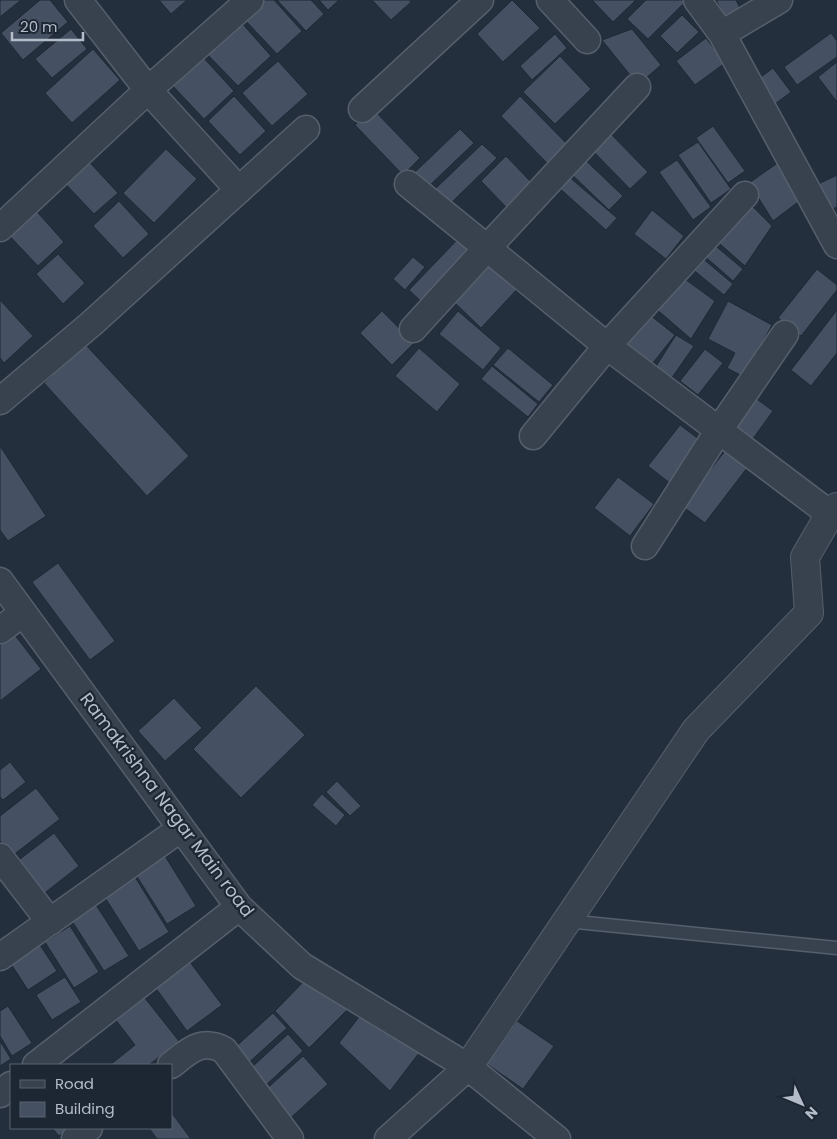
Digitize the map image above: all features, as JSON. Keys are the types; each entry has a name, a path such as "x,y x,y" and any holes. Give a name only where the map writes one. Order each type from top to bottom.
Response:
{"street":[{"path":"78,0 148,90 239,190"},
{"path":"0,228 148,90 250,0"},
{"path":"362,109 480,0"},
{"path":"550,0 587,40"},
{"path":"697,0 722,34 837,246"},
{"path":"722,34 779,0"},
{"path":"413,330 638,87"},
{"path":"0,401 91,324 306,128"},
{"path":"388,1139 468,1067 696,730 809,613 805,557 834,511 719,430 607,346 408,184"},
{"path":"533,436 607,346 745,195"},
{"path":"645,546 719,430 785,334"},
{"name":"Ramakrishna Nagar Main road","path":"0,581 239,906 302,966 468,1067 557,1139"},
{"path":"0,630 23,613"},
{"path":"0,957 180,828"},
{"path":"0,857 50,922"},
{"path":"37,1064 239,906"},
{"path":"172,1064 196,1047 206,1044 216,1045 224,1050 290,1139"},
{"path":"0,1094 10,1086"},
{"path":"75,1139 88,1129"}],"lane":[{"path":"567,921 837,948"}],"building":[{"path":"0,0 21,0 0,17"},
{"path":"40,0 50,0 68,22 23,60 1,33"},
{"path":"159,0 187,0 171,14"},
{"path":"263,0 274,0 302,31 277,54 243,18"},
{"path":"277,0 311,0 324,14 306,31"},
{"path":"319,0 339,0 328,10"},
{"path":"372,0 410,0 411,2 391,20"},
{"path":"512,0 540,28 503,62 477,34"},
{"path":"592,0 636,0 613,22"},
{"path":"646,0 683,0 685,2 648,39 627,19"},
{"path":"716,0 736,0 743,14 727,22"},
{"path":"682,15 699,32 677,53 660,36"},
{"path":"240,21 271,56 238,86 206,53"},
{"path":"71,29 87,49 52,78 35,59"},
{"path":"632,29 661,65 638,85 602,40"},
{"path":"831,33 837,41 837,57 797,85 784,67"},
{"path":"555,34 567,48 532,80 520,66"},
{"path":"706,38 725,63 695,85 676,61"},
{"path":"93,49 120,80 72,123 45,93"},
{"path":"201,55 234,91 204,119 170,83"},
{"path":"560,56 591,89 555,124 523,92"},
{"path":"278,61 308,94 272,126 242,93"},
{"path":"837,62 837,102 818,77"},
{"path":"773,68 791,92 775,104 757,80"},
{"path":"234,96 266,131 240,155 208,121"},
{"path":"520,96 568,145 548,164 501,116"},
{"path":"372,108 420,158 403,175 355,125"},
{"path":"713,126 745,171 728,183 696,138"},
{"path":"460,129 474,143 427,188 413,174"},
{"path":"608,131 648,172 630,189 591,149"},
{"path":"698,142 731,189 711,203 678,155"},
{"path":"482,144 497,158 447,207 432,192"},
{"path":"166,149 197,179 154,223 123,193"},
{"path":"82,154 118,193 94,214 58,176"},
{"path":"580,155 623,196 609,210 567,170"},
{"path":"506,156 531,182 506,207 481,181"},
{"path":"677,160 711,207 693,220 659,172"},
{"path":"779,162 802,199 773,221 749,183"},
{"path":"567,175 617,218 606,230 557,186"},
{"path":"837,175 837,207 824,213 812,187"},
{"path":"119,201 149,234 123,258 93,226"},
{"path":"30,204 64,242 38,266 3,229"},
{"path":"751,205 772,226 745,266 712,237"},
{"path":"652,210 684,236 666,259 634,234"},
{"path":"457,240 474,256 426,306 409,290"},
{"path":"711,242 743,269 733,281 701,253"},
{"path":"58,254 85,283 63,304 36,274"},
{"path":"413,257 425,267 405,290 393,279"},
{"path":"701,257 733,284 724,295 691,268"},
{"path":"494,260 521,285 481,328 454,302"},
{"path":"817,269 837,285 837,290 801,336 778,318"},
{"path":"682,277 715,301 691,339 654,307"},
{"path":"0,300 33,336 4,363 0,358"},
{"path":"728,301 772,325 744,377 727,368 735,353 708,339"},
{"path":"837,310 837,353 811,386 791,370"},
{"path":"382,311 414,343 392,365 360,333"},
{"path":"458,311 501,348 483,370 439,334"},
{"path":"650,315 675,335 652,364 627,345"},
{"path":"676,335 694,346 671,379 655,368"},
{"path":"85,344 189,456 147,496 44,383"},
{"path":"419,348 460,384 437,412 395,376"},
{"path":"508,348 553,385 539,402 493,365"},
{"path":"705,349 723,363 698,395 680,381"},
{"path":"492,366 538,404 528,417 481,379"},
{"path":"750,394 773,411 752,440 728,423"},
{"path":"680,425 704,443 671,484 648,466"},
{"path":"0,446 46,516 8,541 0,530"},
{"path":"725,451 747,468 705,523 682,506"},
{"path":"618,477 654,504 630,536 594,508"},
{"path":"58,563 115,641 90,660 32,582"},
{"path":"14,634 41,669 0,701 0,644"},
{"path":"256,686 305,735 241,798 193,749"},
{"path":"174,698 202,728 165,761 138,731"},
{"path":"10,762 26,782 3,800 0,797 0,770"},
{"path":"337,781 361,806 350,816 326,792"},
{"path":"36,788 60,819 12,856 0,841 0,816"},
{"path":"322,794 345,815 336,826 312,805"},
{"path":"54,833 79,866 37,899 11,866"},
{"path":"165,856 196,906 167,924 136,875"},
{"path":"135,877 169,932 139,951 104,896"},
{"path":"96,905 129,956 104,971 72,921"},
{"path":"70,926 99,972 74,988 45,942"},
{"path":"40,945 57,971 28,990 11,964"},
{"path":"187,958 222,1005 187,1031 152,983"},
{"path":"309,976 350,1007 309,1048 275,1011"},
{"path":"65,977 81,1002 52,1020 36,995"},
{"path":"144,997 179,1041 150,1064 111,1064 135,1045 115,1019"},
{"path":"8,1006 32,1043 12,1056 0,1036 0,1011"},
{"path":"273,1013 287,1028 245,1066 232,1050"},
{"path":"362,1013 419,1053 390,1091 339,1043"},
{"path":"517,1021 554,1046 523,1089 487,1064"},
{"path":"288,1034 303,1051 266,1085 251,1068"},
{"path":"0,1041 11,1059 0,1066"},
{"path":"303,1056 328,1084 286,1122 261,1094"},
{"path":"172,1113 191,1139 157,1139 150,1129 172,1129"},
{"path":"53,1129 68,1129 59,1136"}]}
